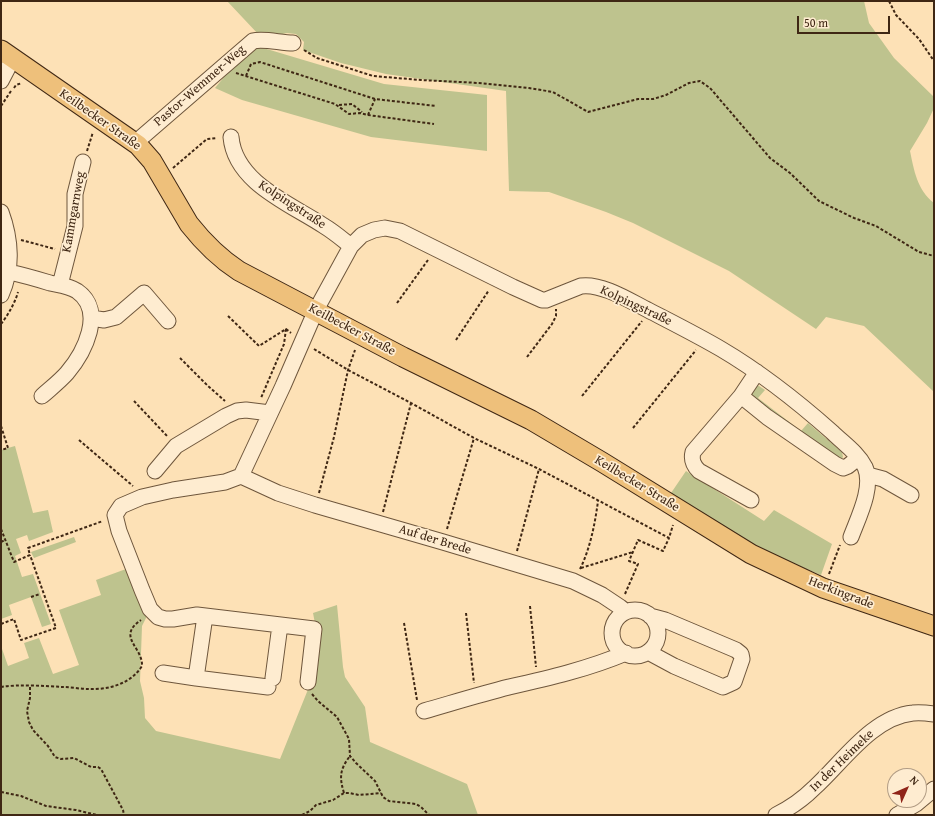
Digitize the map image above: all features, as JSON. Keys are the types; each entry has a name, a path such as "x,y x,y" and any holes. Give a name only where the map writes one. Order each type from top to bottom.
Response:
{"main road":[{"name":"Keilbecker Straße","path":"7,54 135,143 147,154 189,224 202,240 219,256 239,270 403,357 530,420 602,462 751,554"},
{"name":"Herkingrade","path":"751,554 823,588 934,626"}],"street":[{"name":"Pastor-Wemmer-Weg","path":"135,143 253,41 293,42"},
{"path":"1,81 7,54"},
{"name":"Kolpingstraße","path":"230,137 237,161 250,176 265,189 325,226 351,246"},
{"name":"Kammgarnweg","path":"60,285 75,226 75,194 83,162"},
{"path":"1,212 6,226 8,240 9,272 1,295"},
{"name":"Kolpingstraße","path":"316,310 351,246 362,235 374,230 385,228 400,231 536,298 546,300 586,285 604,289 704,339 757,372 814,417 858,458 865,467 868,475"},
{"path":"9,272 72,289 80,294 88,304 91,318 87,340 75,362 62,378 42,396"},
{"path":"91,318 104,320 116,317 144,293 168,321"},
{"path":"308,682 314,629 201,616 165,620 158,617 153,612 134,572 114,517 117,511 124,504 142,497 173,490 225,482 241,476 263,412 302,342 316,310"},
{"path":"750,500 704,474 692,461 693,452 741,396 757,372"},
{"path":"741,396 767,417 835,464 843,468 858,458"},
{"path":"155,471 176,446 226,416 237,411 263,412"},
{"path":"851,537 868,489 868,475 883,479 911,495"},
{"name":"Auf der Brede","path":"241,476 278,493 315,505 573,581 602,595 622,609"},
{"path":"626,654 615,643 612,633 615,622 622,609 641,611 650,616 665,620 736,650 741,654 742,659 734,682 723,687 674,666 648,652"},
{"path":"196,678 201,616"},
{"path":"420,706 476,696 583,670 626,654 637,655 648,652 655,643 658,632 655,622 650,616"},
{"path":"163,673 196,678 271,682 280,625"},
{"name":"In der Heimeke","path":"776,815 797,803 814,788 857,744 883,723 911,713 921,712 934,714"},
{"path":"898,815 916,804 934,789"}],"path":[{"path":"889,1 896,15 919,39 934,61"},
{"path":"317,58 373,76 479,83 554,92 588,112 638,99 653,99 666,95 688,82 700,81 710,88 770,158 790,173 819,201 854,218 876,226 919,252 934,256"},
{"path":"246,76 251,64 260,62 375,99 436,106"},
{"path":"222,67 338,105 352,104 362,113"},
{"path":"1,106 10,93"},
{"path":"368,115 375,99"},
{"path":"338,105 349,114 362,113 434,124"},
{"path":"83,162 98,118"},
{"path":"162,177 207,139 230,137"},
{"path":"15,238 68,253"},
{"path":"397,303 435,249"},
{"path":"456,340 497,280"},
{"path":"527,357 552,324 556,316 553,297"},
{"path":"582,396 650,311"},
{"path":"228,316 259,346 286,329 284,344 263,412"},
{"path":"633,428 704,339"},
{"path":"302,342 348,370 474,438 539,469 669,538"},
{"path":"315,505 334,437 348,370 354,353"},
{"path":"180,358 208,386 237,411"},
{"path":"134,401 176,446"},
{"path":"380,523 411,403"},
{"path":"1,426 8,448 1,450"},
{"path":"443,542 474,438"},
{"path":"79,440 134,486"},
{"path":"513,564 539,469"},
{"path":"573,581 581,568 595,521 598,501"},
{"path":"1,624 14,619 21,640 56,628 28,548 91,526"},
{"path":"622,609 638,564 629,561 638,540 663,551 673,526"},
{"path":"1,530 14,562 30,555"},
{"path":"1,542 5,540"},
{"path":"828,577 839,548"},
{"path":"581,568 633,552"},
{"path":"31,597 40,594"},
{"path":"530,606 537,681"},
{"path":"1,687 65,687 101,689 114,686 128,680 139,671 142,666 141,659 131,640 131,629 138,622 153,612"},
{"path":"466,613 474,682"},
{"path":"404,623 420,706"},
{"path":"308,682 311,693 337,717 349,739 350,756 375,781 383,797 389,800 416,804 429,815"},
{"path":"30,687 30,698 27,711 29,722 33,730 48,746 55,757 61,760 74,758 91,767 98,767 101,769 123,810 124,815"},
{"path":"344,793 341,773 344,764 350,756"},
{"path":"1,792 21,796 46,806 76,810 97,815"},
{"path":"302,815 310,811 316,805 333,800 344,793 359,796 381,793"}],"green space":[{"path":"227,1 864,1 869,23 894,58 934,97 934,108 910,151 920,186 928,198 934,203 934,392 864,326 826,317 816,329 729,271 633,223 549,192 509,191 506,91 386,74 341,63 303,50 304,42 296,34 287,33 278,35 259,35"},
{"path":"249,47 260,47 384,84 487,95 487,151 371,137 242,100 215,88"},
{"path":"756,384 765,390 758,398 801,431 808,423 842,452 843,457 841,460 747,397"},
{"path":"15,446 33,513 48,510 53,532 29,541 27,535 16,539 21,553 15,556 22,577 33,574 51,624 42,627 31,597 9,605 12,615 1,619 1,450"},
{"path":"686,471 764,521 774,510 832,544 821,575 760,550 669,496"},
{"path":"74,537 76,542 34,558 31,552"},
{"path":"126,569 148,604 146,618 142,626 140,681 144,698 145,718 156,731 280,759 311,682 318,639 313,613 337,605 345,677 365,707 370,742 467,784 478,815 1,815 1,646 8,666 29,658 24,643 39,638 53,674 79,665 59,610 101,595 96,580"}]}
